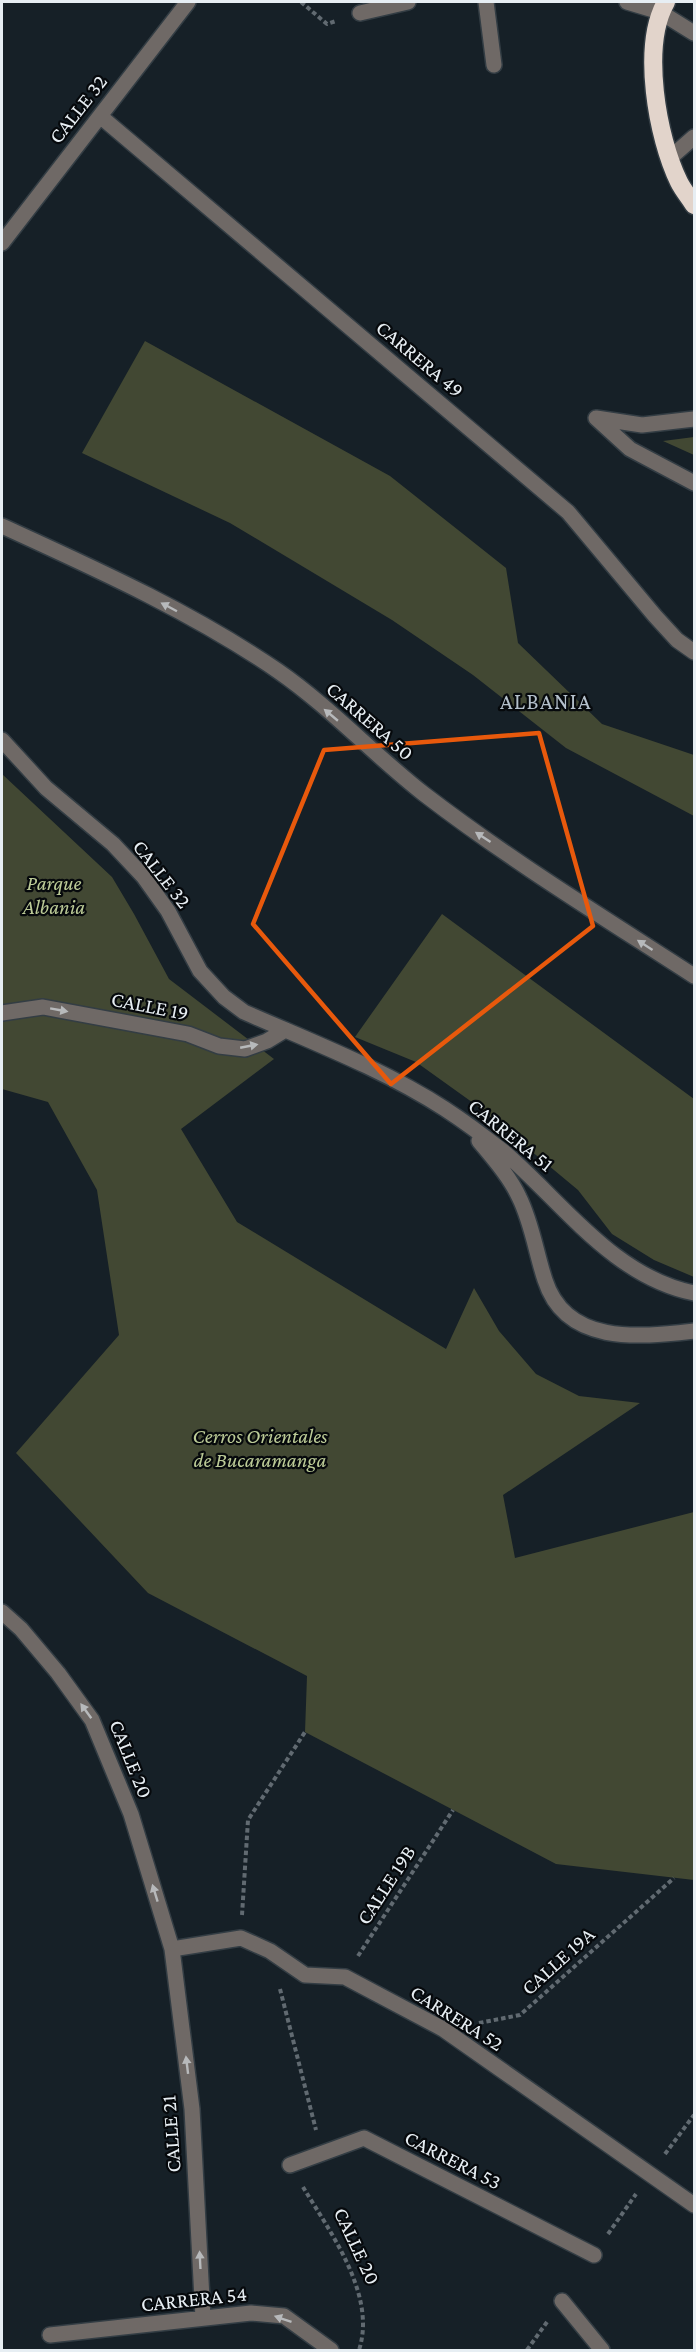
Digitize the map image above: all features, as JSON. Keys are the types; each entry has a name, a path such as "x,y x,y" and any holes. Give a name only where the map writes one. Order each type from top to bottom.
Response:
{"highway":[{"path":"663,7 654,54 655,97 670,158 680,183 694,205"}],"street":[{"name":"CALLE 32","path":"2,243 189,2"},
{"path":"360,13 408,2"},
{"path":"486,2 494,65"},
{"path":"627,2 663,7 694,33"},
{"name":"CARRERA 49","path":"100,116 568,512 655,616 677,640 694,652"},
{"path":"670,158 694,137"},
{"path":"694,418 642,424 596,418 630,449 694,483"},
{"name":"CARRERA 50","path":"2,526 95,568 203,624 279,672 410,783 461,822 694,976"},
{"name":"CALLE 32","path":"2,740 46,788 113,844 143,876 168,911 200,971 224,997 244,1012 285,1030"},
{"name":"CALLE 19","path":"2,1013 43,1007 188,1034 219,1046 245,1049 267,1041 285,1030"},
{"name":"CARRERA 51","path":"285,1030 385,1075 444,1108 503,1151 612,1254 652,1280 694,1293"},
{"path":"466,1124 499,1166 519,1197 545,1283 561,1309 580,1323 608,1335 642,1337 694,1331"},
{"name":"CALLE 20","path":"2,1612 21,1629 58,1673 92,1720 131,1814 172,1949"},
{"path":"172,1949 241,1938"},
{"name":"CARRERA 52","path":"241,1938 270,1951 305,1975 345,1977 443,2029 694,2205"},
{"name":"CALLE 21","path":"172,1949 192,2109 203,2318"},
{"name":"CARRERA 53","path":"290,2165 364,2138 594,2255"},
{"path":"562,2301 602,2350"},
{"name":"CARRERA 54","path":"50,2335 251,2313 284,2316 331,2350"}],"path":[{"path":"301,2 327,24 360,13"},
{"path":"241,1938 248,1820 305,1732"},
{"name":"CALLE 19B","path":"345,1977 453,1810"},
{"name":"CALLE 19A","path":"443,2029 520,2015 674,1878"},
{"path":"270,1951 322,2152"},
{"path":"649,2174 694,2115"},
{"name":"CALLE 20","path":"290,2165 340,2248 359,2292 363,2339 359,2350"}],"highlighted area":[{"path":"539,733 593,926 391,1084 253,924 324,750"}],"green space":[{"path":"145,341 390,476 506,568 518,643 602,724 694,755 694,816 566,748 473,675 392,620 230,523 82,453"},
{"path":"694,437 694,455 663,441"},
{"name":"Cerros Orientales de Bucaramanga","path":"2,774 112,877 169,979 274,1059 181,1129 237,1222 446,1349 474,1288 499,1331 536,1374 579,1396 640,1403 503,1495 515,1558 694,1512 694,1880 556,1864 305,1732 307,1676 148,1593 16,1453 119,1335 97,1190 48,1102 2,1089"},
{"path":"442,914 694,1099 694,1277 654,1260 612,1234 578,1190 476,1105 416,1062 355,1037"}],"district":[{"name":"ALBANIA","path":"546,701"}],"park label":[{"name":"Parque Albania","path":"54,895"}]}
